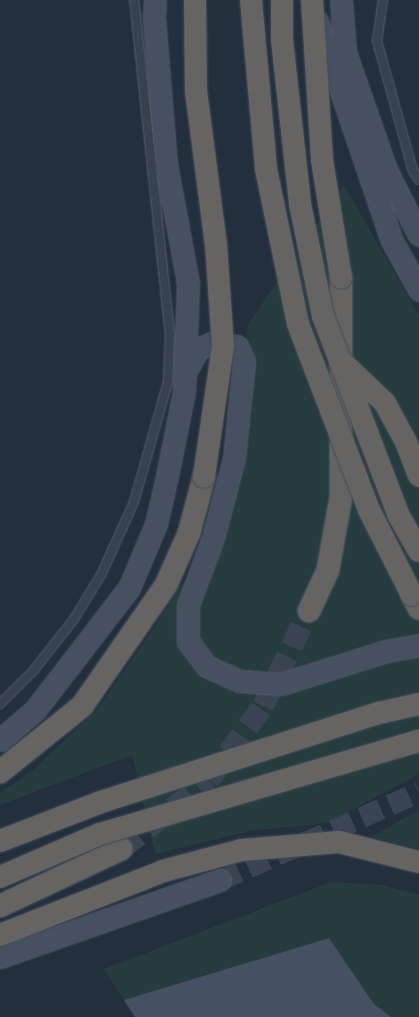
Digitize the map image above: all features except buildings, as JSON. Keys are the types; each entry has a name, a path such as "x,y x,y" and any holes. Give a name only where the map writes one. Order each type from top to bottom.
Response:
{"highway":[{"path":"0,772 82,706 166,585 189,533 204,477 223,346 216,244 196,91 195,0"},
{"path":"251,0 266,169 298,324 369,510 419,608"},
{"path":"282,0 282,40 300,204 323,316 399,516 419,551"},
{"path":"309,611 328,570 341,497 341,277 322,160 311,0"},
{"path":"339,359 385,403 406,442 419,476"},
{"path":"0,841 100,802 380,713 419,704"},
{"path":"0,877 100,834 419,741"},
{"path":"0,935 163,871 242,850 339,842 419,862"},
{"path":"0,906 121,849"}],"main road":[{"path":"0,740 35,710 129,588 156,524 184,392 188,283 166,164 154,17 155,0"},
{"path":"311,0 392,241 419,290"},
{"path":"341,0 346,52 386,170 419,235"},
{"path":"185,373 198,349 214,342 237,346 244,361 234,458 213,538 188,605 188,641 206,666 239,681 281,684 386,651 419,645"},
{"path":"0,957 220,880"}],"lane":[{"path":"0,704 34,670 70,625 101,575 134,502 168,382 170,335 134,0"},
{"path":"383,0 377,41 414,171 419,180"}],"green space":[{"path":"344,185 419,316 419,774 327,823 250,831 155,854 132,755 0,805 0,793 33,770 95,712 149,635 182,583 204,589 230,520 248,324"},
{"path":"419,810 419,849 371,837"},
{"path":"331,882 384,885 419,895 419,1017 391,1017 374,1004 329,938 124,1000 104,969"}],"tunnel":[{"path":"121,849 209,780 263,706 309,611"},
{"path":"220,880 419,792"}]}
